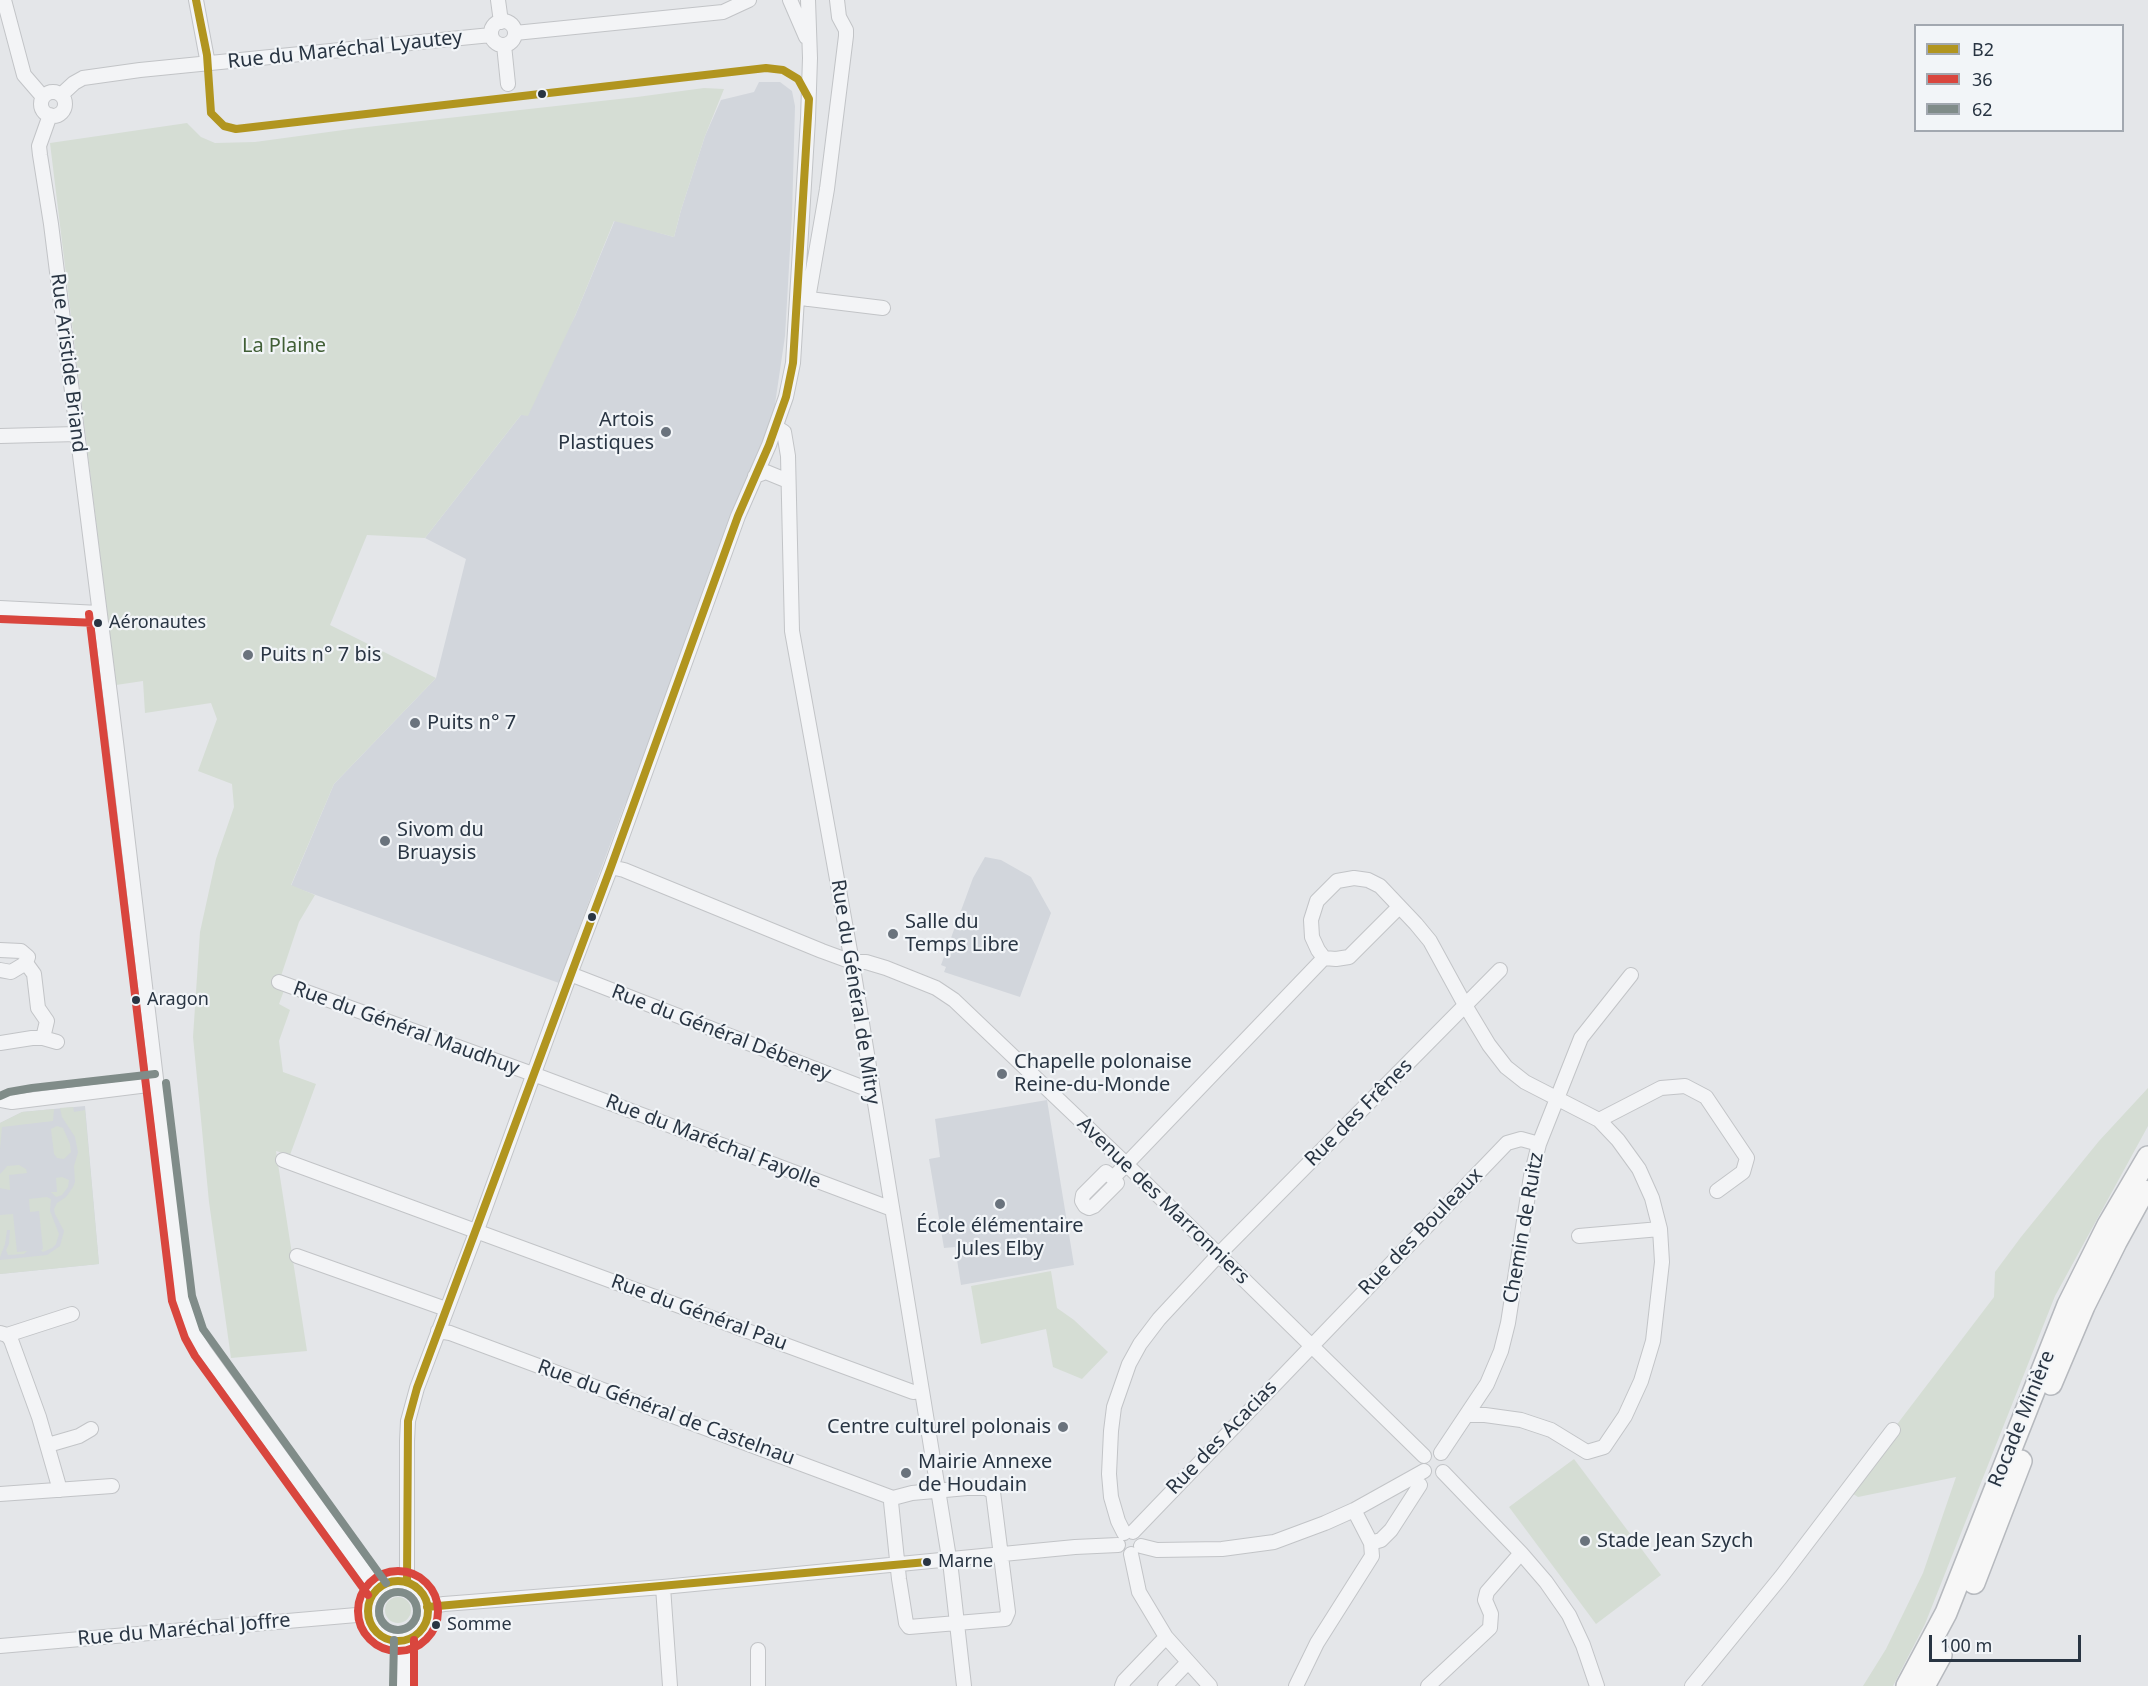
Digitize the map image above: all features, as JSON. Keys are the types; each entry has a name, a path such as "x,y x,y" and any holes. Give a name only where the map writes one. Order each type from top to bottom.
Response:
{"highway":[{"name":"Rocade Minière","path":"1907,1686 1946,1613 2068,1305 2108,1225 2148,1157"},
{"name":"Rocade Minière","path":"1924,1686 1941,1654 1989,1547 2038,1415 2084,1306 2148,1185"}],"street":[{"path":"3,0 24,75 43,97 42,109 56,116 62,111 65,104 61,95 53,92 43,97"},
{"path":"196,0 208,64"},
{"path":"498,0 501,22"},
{"path":"515,33 723,12 749,0"},
{"path":"790,0 809,44"},
{"path":"802,298 810,72 808,0"},
{"path":"407,1582 408,1421 417,1388 611,867 738,516 777,427 786,397 802,298 828,189 846,36 844,25 839,17 837,0"},
{"path":"501,22 510,24 515,33 512,41 504,45 496,42 491,35 493,26 501,22"},
{"name":"Rue du Maréchal Lyautey","path":"61,95 83,78 140,70 491,35"},
{"path":"504,45 508,84"},
{"name":"Rue Aristide Briand","path":"50,115 39,146 40,155 51,224 182,1298 194,1334 376,1589"},
{"path":"802,298 883,308"},
{"name":"Rue du Général de Mitry","path":"777,427 784,432 787,441 792,631 852,962 922,1391 949,1559 964,1686"},
{"path":"0,436 77,434"},
{"path":"755,476 766,472 788,480"},
{"path":"0,609 99,612"},
{"name":"Avenue des Marronniers","path":"611,867 852,962 866,962 886,968 936,988 954,1000 1125,1163 1424,1456"},
{"path":"1400,907 1349,957 1324,958 1312,937 1311,920 1317,901 1337,881 1354,878 1368,880 1380,886 1400,907 1430,941 1489,1045 1506,1067 1525,1082 1556,1100 1599,1120 1618,1140 1639,1168 1652,1198 1660,1229 1662,1262 1653,1341 1641,1381 1625,1416 1605,1447 1587,1452 1551,1430 1485,1415 1467,1415"},
{"path":"0,950 21,951 28,957 26,963 11,972 0,970"},
{"path":"1113,1178 1324,958"},
{"path":"26,963 34,974 38,1008 47,1021 43,1038"},
{"name":"Rue des Frênes","path":"1210,1686 1166,1637 1139,1592 1136,1550 1140,1537 1125,1536 1111,1497 1109,1474 1114,1407 1129,1364 1159,1318 1500,970"},
{"name":"Rue du Général Débeney","path":"570,974 872,1091"},
{"name":"Chemin de Ruitz","path":"1441,1453 1487,1384 1501,1351 1508,1323 1523,1220 1539,1144 1556,1100 1581,1038 1631,975"},
{"name":"Rue du Général Maudhuy","path":"279,982 533,1075"},
{"path":"0,1043 43,1038 57,1042"},
{"name":"Rue du Maréchal Fayolle","path":"533,1075 892,1209"},
{"path":"0,1100 12,1102 156,1084"},
{"path":"1599,1120 1661,1088 1685,1086 1706,1097 1748,1158 1743,1172 1717,1191"},
{"name":"Rue des Bouleaux","path":"1312,1345 1507,1143 1521,1139 1539,1144"},
{"name":"Rue du Général Pau","path":"283,1160 913,1392 922,1391"},
{"path":"1579,1236 1660,1229"},
{"path":"297,1256 446,1309"},
{"path":"3,1334 72,1314"},
{"name":"Rue du Général de Castelnau","path":"438,1331 461,1337 893,1498"},
{"path":"3,1334 11,1340 48,1445 60,1490"},
{"name":"Rue des Acacias","path":"1125,1536 1312,1345"},
{"path":"48,1445 91,1430"},
{"path":"1692,1686 1810,1539 1893,1430"},
{"path":"1431,1451 1441,1453 1446,1462 1443,1472 1434,1476 1424,1471 1421,1463 1424,1456 1431,1451"},
{"path":"428,1607 1000,1555 1075,1547 1125,1536 1122,1552 1222,1549 1274,1542 1354,1510 1424,1471"},
{"path":"1443,1472 1546,1582 1569,1615 1583,1645 1593,1683"},
{"path":"1371,1544 1381,1540 1391,1530 1420,1485"},
{"path":"0,1494 112,1486"},
{"path":"986,1488 993,1492 1008,1612 1005,1619 909,1627 906,1623 891,1502 893,1498 906,1494 938,1491 986,1488"},
{"path":"1296,1686 1317,1643 1372,1556 1371,1544 1354,1510"},
{"path":"1428,1686 1490,1628 1491,1614 1485,1600 1487,1592 1521,1553"},
{"path":"394,1581 407,1582 424,1596 428,1607 425,1623 417,1634 404,1640 390,1640 377,1633 373,1627 368,1614 368,1605 376,1589 394,1581"},
{"path":"663,1587 670,1686"},
{"name":"Rue du Maréchal Joffre","path":"0,1646 368,1614"},
{"path":"1122,1686 1124,1681 1166,1637"},
{"path":"403,1686 404,1640"},
{"path":"758,1650 758,1686"},
{"path":"1165,1686 1188,1662"}],"shaded area":[{"path":"759,82 780,82 792,91 795,106 785,336 769,445 647,766 625,804 559,983 291,886 334,784 436,678 466,559 425,538 521,415 575,316 615,220 674,237 705,136 721,100 754,92"},
{"path":"985,857 1001,860 1031,877 1051,913 1020,997 944,972 946,967 941,965 973,878"},
{"name":"École élémentaire Jules Elby","path":"1047,1100 1074,1265 961,1285 955,1247 944,1248 929,1159 940,1157 935,1119"},
{"path":"85,1106 99,1264 0,1274 0,1123 22,1112"}],"green space":[{"name":"La Plaine","path":"704,88 724,89 705,136 674,237 614,221 575,316 528,416 521,415 425,538 367,535 330,625 436,678 334,784 291,885 315,895 299,922 279,982 286,985 279,1004 290,1010 279,1041 283,1072 316,1084 290,1155 276,1151 307,1351 231,1358 209,1202 193,1037 200,932 216,859 234,807 232,784 198,771 217,719 211,703 145,713 143,681 116,685 50,143 187,123 201,137 215,143 255,142"},
{"path":"2148,1088 2148,1126 2055,1296 1925,1624 1893,1686 1863,1686 1886,1649 1923,1573 1956,1477 1858,1497 1847,1490 1994,1297 1995,1272 2021,1237 2099,1141"},
{"path":"73,1107 74,1112 85,1110 99,1264 0,1274 0,1260 47,1255 60,1246 64,1231 54,1209 73,1187 74,1166 78,1152 75,1137 62,1117 60,1108"},
{"path":"54,1109 53,1121 2,1127 0,1149 0,1123 22,1112"},
{"path":"57,1126 63,1128 70,1144 71,1152 64,1159 57,1158 54,1154 51,1129"},
{"path":"19,1165 26,1169 27,1173 9,1175 10,1190 0,1188 0,1174 7,1166"},
{"path":"62,1177 69,1180 68,1187 62,1195 56,1197 51,1192 57,1192 56,1178"},
{"path":"47,1197 51,1199 50,1211 59,1234 56,1244 43,1252 39,1211 30,1212 29,1199"},
{"path":"13,1214 17,1252 27,1251 24,1254 8,1255 6,1250 10,1230 7,1230 0,1257 0,1215"},
{"path":"1051,1271 1057,1308 1074,1320 1108,1352 1082,1379 1053,1367 1046,1329 981,1344 971,1286"},
{"name":"Stade Jean Szych","path":"1574,1459 1661,1575 1596,1624 1509,1507"},
{"path":"398,1597 407,1601 411,1610 407,1619 398,1623 389,1619 385,1610 389,1601"}],"transit line":[{"name":"B2","path":"196,0 207,55 211,113 224,126 236,129 766,68 783,70 798,79 809,99 793,363 786,397 769,445 738,516 611,867 417,1388 408,1421 407,1582"},
{"name":"36","path":"89,614 172,1301 185,1338 195,1356 368,1595"},
{"name":"36","path":"0,619 98,623"},
{"name":"62","path":"0,1096 32,1088 155,1074"},
{"name":"62","path":"166,1083 192,1296 203,1329 386,1583"},
{"name":"B2","path":"427,1607 927,1562"},
{"name":"36","path":"398,1571 413,1574 426,1583 435,1596 438,1611 435,1626 426,1639 413,1648 398,1651 383,1648 370,1639 361,1626 358,1611 361,1596 370,1583 383,1574 398,1571"},
{"name":"B2","path":"398,1581 415,1586 423,1594 428,1611 423,1628 415,1636 398,1641 381,1636 373,1628 368,1611 373,1594 381,1586 398,1581"},
{"name":"62","path":"398,1592 412,1597 417,1611 412,1625 398,1630 384,1625 379,1611 384,1597 398,1592"},
{"name":"62","path":"393,1686 394,1640"},
{"name":"36","path":"414,1640 414,1686"}],"place":[{"name":"Artois Plastiques","path":"666,432"},
{"name":"Aéronautes","path":"98,623"},
{"name":"Puits n° 7 bis","path":"248,655"},
{"name":"Puits n° 7","path":"415,723"},
{"name":"Sivom du Bruaysis","path":"385,841"},
{"name":"Salle du Temps Libre","path":"893,934"},
{"name":"Aragon","path":"136,1000"},
{"name":"Chapelle polonaise Reine-du-Monde","path":"1002,1074"},
{"name":"École élémentaire Jules Elby","path":"1000,1204"},
{"name":"Centre culturel polonais","path":"1063,1427"},
{"name":"Mairie Annexe de Houdain","path":"906,1473"},
{"name":"Stade Jean Szych","path":"1585,1541"},
{"name":"Marne","path":"927,1562"},
{"name":"Somme","path":"436,1625"}]}
